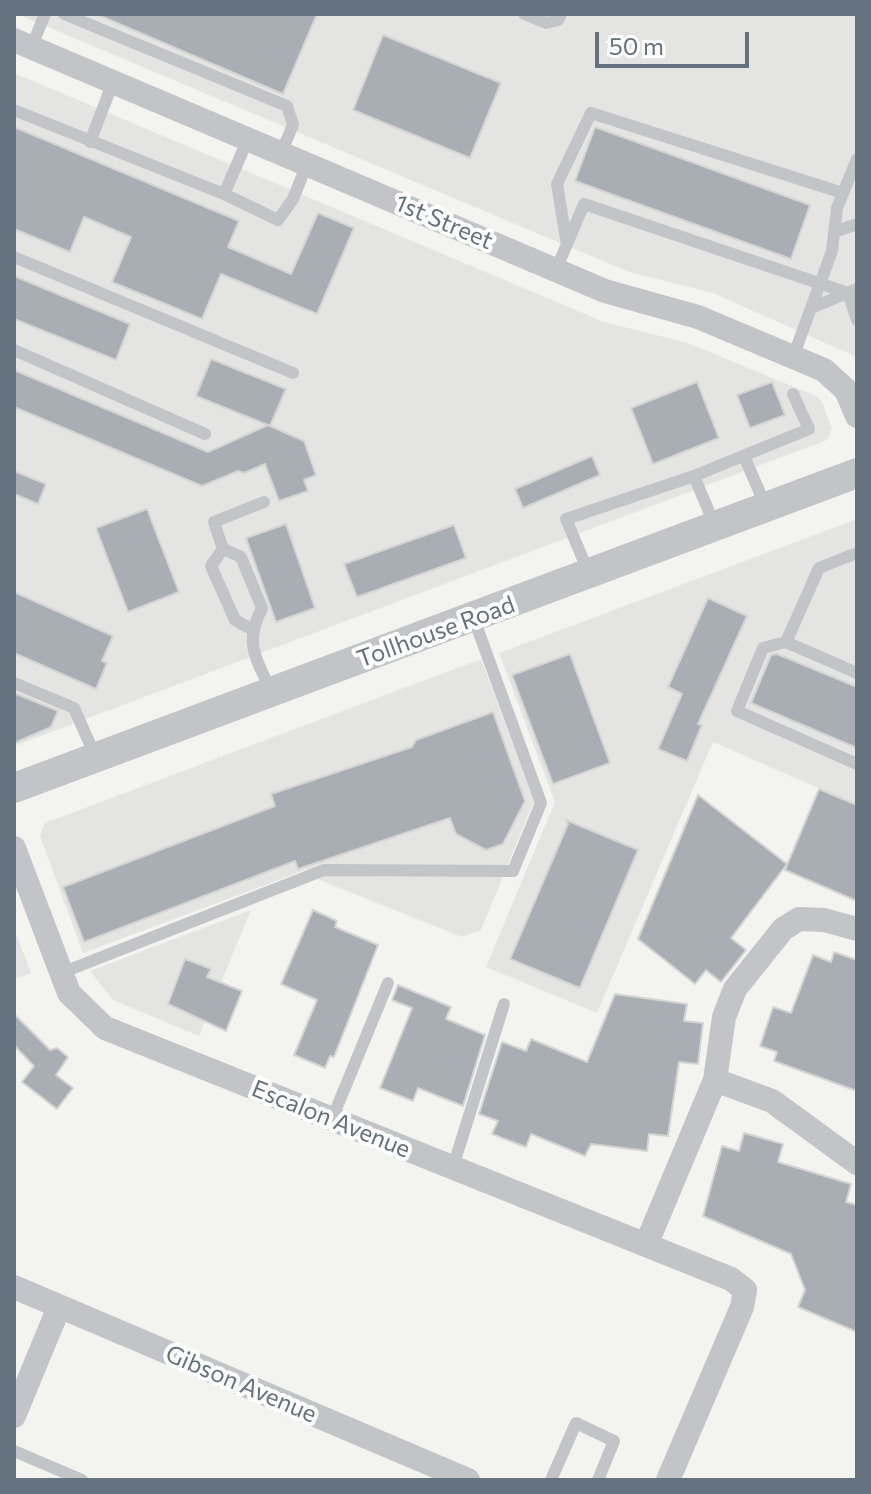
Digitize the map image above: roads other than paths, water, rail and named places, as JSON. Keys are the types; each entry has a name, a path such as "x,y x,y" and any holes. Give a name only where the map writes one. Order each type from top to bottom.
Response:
{"street":[{"name":"1st Street","path":"22,44 605,291 698,317 824,370 846,390 857,416"},
{"name":"Tollhouse Road","path":"14,788 271,691 474,619 857,473"},
{"name":"Escalon Avenue","path":"14,848 69,993 105,1028 731,1279 745,1290 742,1307 668,1480"},
{"path":"646,1245 715,1080 724,1017 735,989 783,929 799,919 824,920 857,929"},
{"path":"715,1080 772,1101 857,1163"},
{"name":"Gibson Avenue","path":"14,1287 468,1480"},
{"path":"14,1416 59,1307"}],"lane":[{"path":"22,44 45,14"},
{"path":"64,14 287,106 293,125 281,153"},
{"path":"524,14 546,23 558,20 561,14"},
{"path":"90,142 113,82"},
{"path":"14,110 224,194 278,220 293,199 307,164"},
{"path":"567,245 557,184 591,113 843,193"},
{"path":"224,194 248,139"},
{"path":"793,357 832,251 843,193 857,159"},
{"path":"556,270 584,204 852,291"},
{"path":"834,232 857,224"},
{"path":"14,257 293,373"},
{"path":"811,308 852,291"},
{"path":"852,291 857,320"},
{"path":"14,350 205,434"},
{"path":"589,574 566,519 694,476 809,429 793,394"},
{"path":"744,456 766,507"},
{"path":"694,476 715,526"},
{"path":"264,502 214,522 223,549 241,557 262,608 251,629 251,647 271,691"},
{"path":"223,549 211,566 235,620 251,629"},
{"path":"786,642 819,568 857,553"},
{"path":"61,973 324,870 513,871 541,803 474,619"},
{"path":"857,673 786,642 763,648 737,711 857,764"},
{"path":"14,683 74,708 96,758"},
{"path":"332,1119 388,983"},
{"path":"453,1167 504,1004"},
{"path":"551,1480 576,1423 614,1441 598,1480"},
{"path":"14,1451 82,1480"}]}
